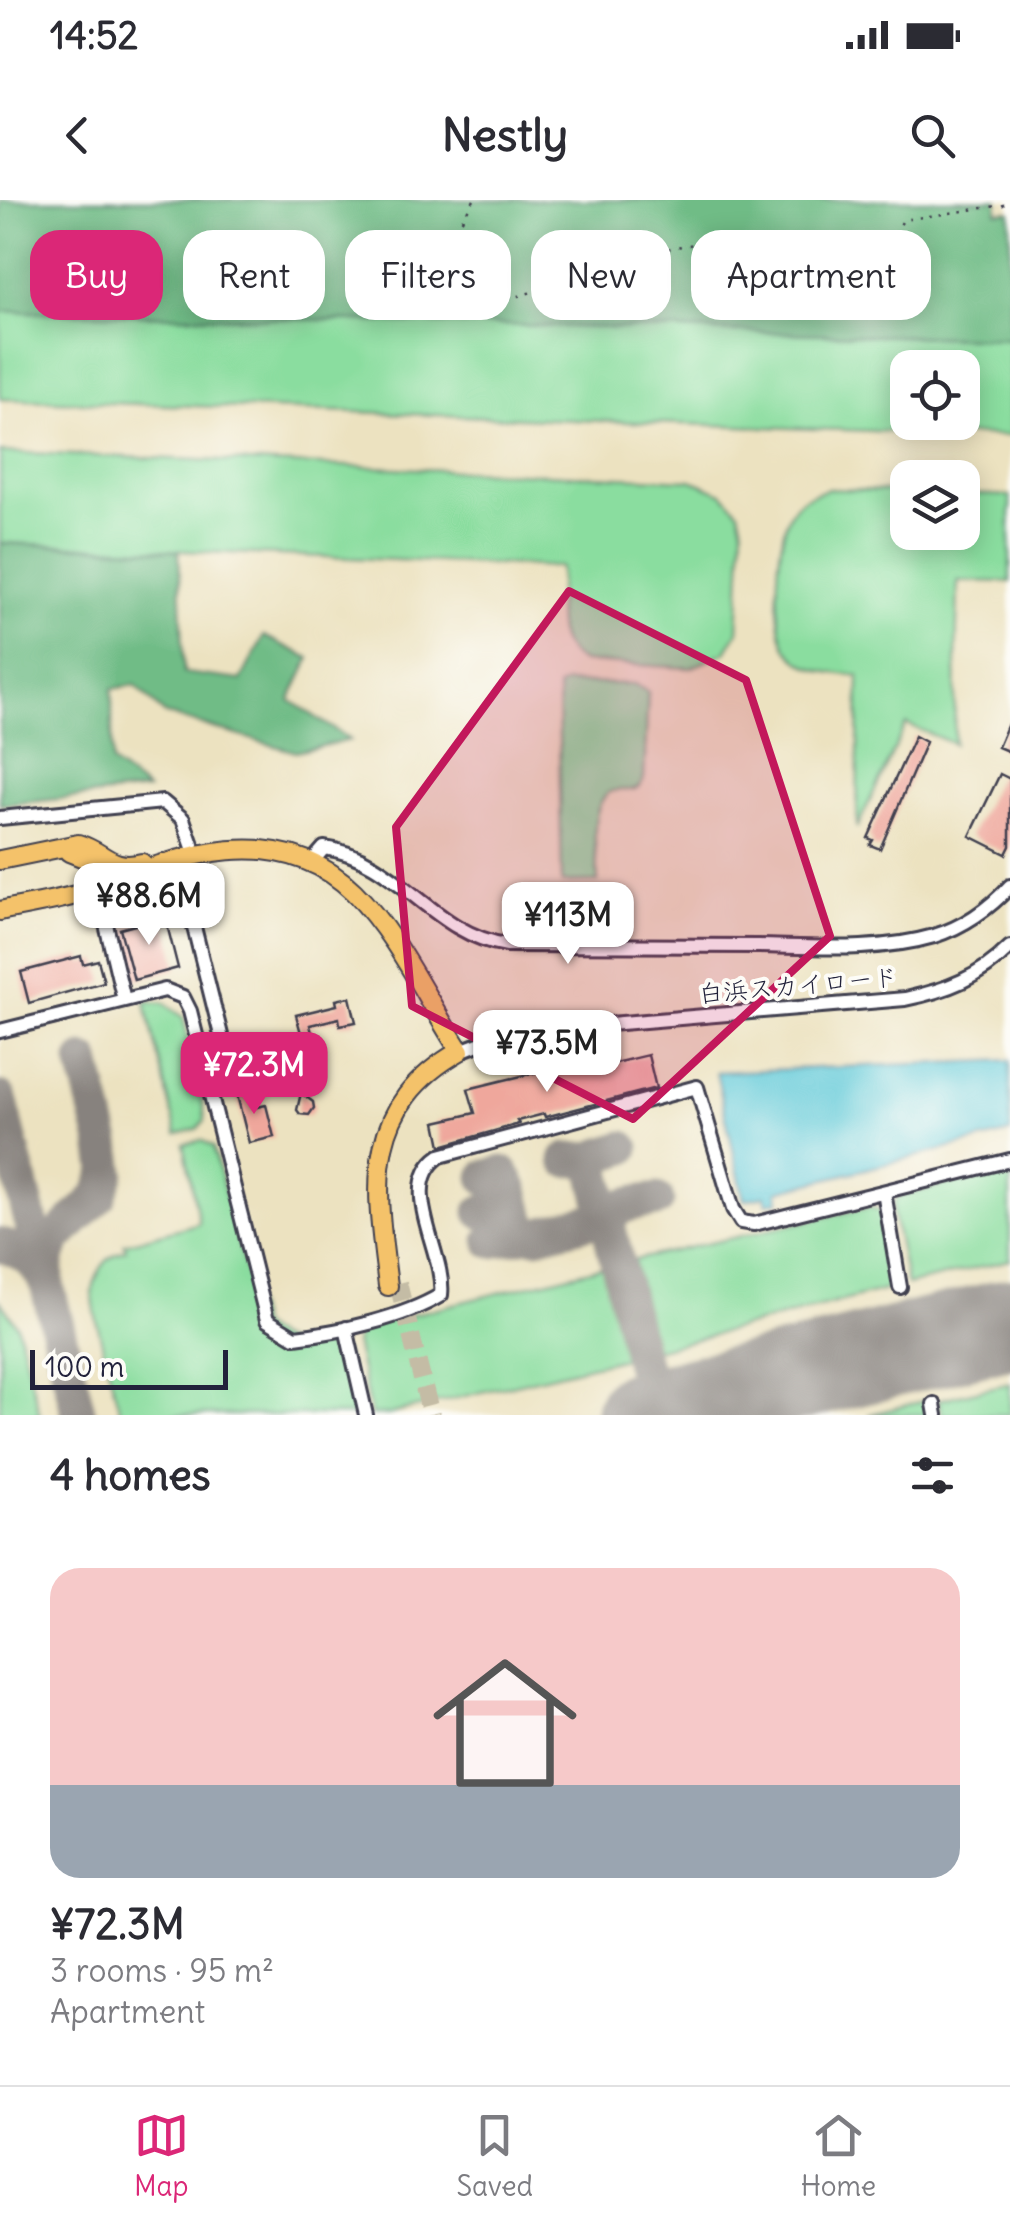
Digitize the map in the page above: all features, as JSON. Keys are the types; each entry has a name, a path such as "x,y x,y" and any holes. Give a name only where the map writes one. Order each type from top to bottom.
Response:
{"main road":[{"path":"0,860 78,844 90,847 112,864 123,866 241,847 261,848 311,863 340,880 367,906 460,1051 418,1082 394,1117 380,1155 378,1209 393,1284"},
{"path":"33,852 79,854 91,864 97,888"},
{"path":"0,911 97,888 186,856"}],"street":[{"path":"0,818 163,802 183,819 186,856 182,880 232,1079"},
{"path":"311,863 324,848 356,856 471,938 506,945 835,947 897,943 936,935 960,924 979,914 1010,886"},
{"path":"124,1000 97,888 163,876 182,880"},
{"name":"白浜スカイロード","path":"460,1051 489,1040 553,1028 905,999 957,986 987,968 1010,946"},
{"path":"0,1031 165,990 183,997 267,1320 295,1337 346,1328 428,1304 441,1295 443,1280 423,1205 422,1180 427,1164 440,1156 696,1087 733,1210 741,1222 754,1224 1010,1160"},
{"path":"207,1084 280,1070"},
{"path":"884,1192 900,1287"},
{"path":"346,1328 366,1415"}],"path":[{"path":"474,200 423,282 425,301 442,309 480,304 558,284 645,254 697,244 726,245 814,281 856,270 878,258 903,220 1010,204"}],"highlighted area":[{"path":"569,591 746,680 830,936 633,1119 412,1006 396,827"}],"green space":[{"path":"0,200 998,200 997,212 1010,211 1010,339 325,320 325,230 183,230 183,316 163,316 163,230 30,230 30,312 0,311"},
{"path":"0,311 30,312 30,320 163,320 163,316 183,316 183,320 325,320 1010,339 1010,436 980,435 980,350 890,350 890,432 0,399"},
{"path":"0,452 691,480 722,493 739,511 743,528 738,632 726,652 691,668 583,662 571,654 559,633 560,567 0,543"},
{"path":"829,489 890,491 890,550 980,550 980,495 1010,496 1010,582 958,581 954,744 906,724 857,828 859,676 821,670 795,658 788,650 779,621 783,535 794,507"},
{"path":"0,543 179,551 184,673 241,680 264,636 310,658 290,700 350,740 296,752 164,714 135,685 112,689 112,763 147,790 0,805"},
{"path":"567,683 634,684 648,692 644,778 632,790 610,792 597,814 598,882 562,883 558,687"},
{"path":"145,1001 164,1003 183,1017 204,1110 205,1120 197,1129 177,1134"},
{"path":"202,1140 213,1147 260,1325 277,1339 293,1344 332,1340 349,1364 359,1415 121,1415 95,1313 95,1283 108,1260 126,1250 124,1244 199,1223 184,1144"},
{"path":"1010,1168 1010,1260 907,1285 894,1201 900,1196"},
{"path":"870,1207 879,1210 885,1220 896,1287 655,1350 634,1260"},
{"path":"606,1266 624,1358 386,1415 371,1415 355,1343 366,1326"},
{"path":"0,1301 17,1325 40,1415 0,1415"},
{"path":"1010,1383 1010,1415 942,1415 938,1400"},
{"path":"927,1400 931,1415 868,1415"}],"water":[{"path":"1010,1060 1010,1133 778,1191 779,1201 767,1203 765,1196 744,1200 716,1072"}],"building":[{"path":"1010,719 1010,752 998,747"},
{"path":"915,736 926,742 880,849 870,845 873,840 868,838"},
{"path":"1000,774 1010,779 1010,846 1006,854 970,836"},
{"path":"165,917 178,968 134,980 120,929"},
{"path":"81,956 83,964 98,960 104,982 29,1003 21,972"},
{"path":"350,997 356,1022 340,1025 339,1018 310,1025 319,1060 306,1064 310,1082 296,1085 287,1048 304,1044 296,1015 337,1005 336,1000"},
{"path":"648,1055 656,1088 517,1121 519,1124 441,1146 436,1122 475,1113 468,1089 599,1057 602,1066"},
{"path":"253,1088 257,1107 266,1105 274,1137 249,1143 236,1091"},
{"path":"301,1093 313,1102 309,1115 297,1110"}],"taxiway":[{"path":"79,1415 47,1285 47,1261 54,1240 99,1196 108,1172 84,1061"},
{"path":"0,1099 44,1274"},
{"path":"594,1167 596,1157 623,1148"},
{"path":"567,1160 590,1159 594,1167 654,1412"},
{"path":"486,1177 502,1173 507,1179 526,1234 595,1220 608,1226 620,1208 657,1200"},
{"path":"482,1212 499,1207 518,1214"},
{"path":"492,1241 526,1234"},
{"path":"0,1245 26,1257 44,1279"}],"runway":[{"path":"640,1415 1010,1323"}],"tunnel":[{"path":"398,1283 431,1415"}]}
